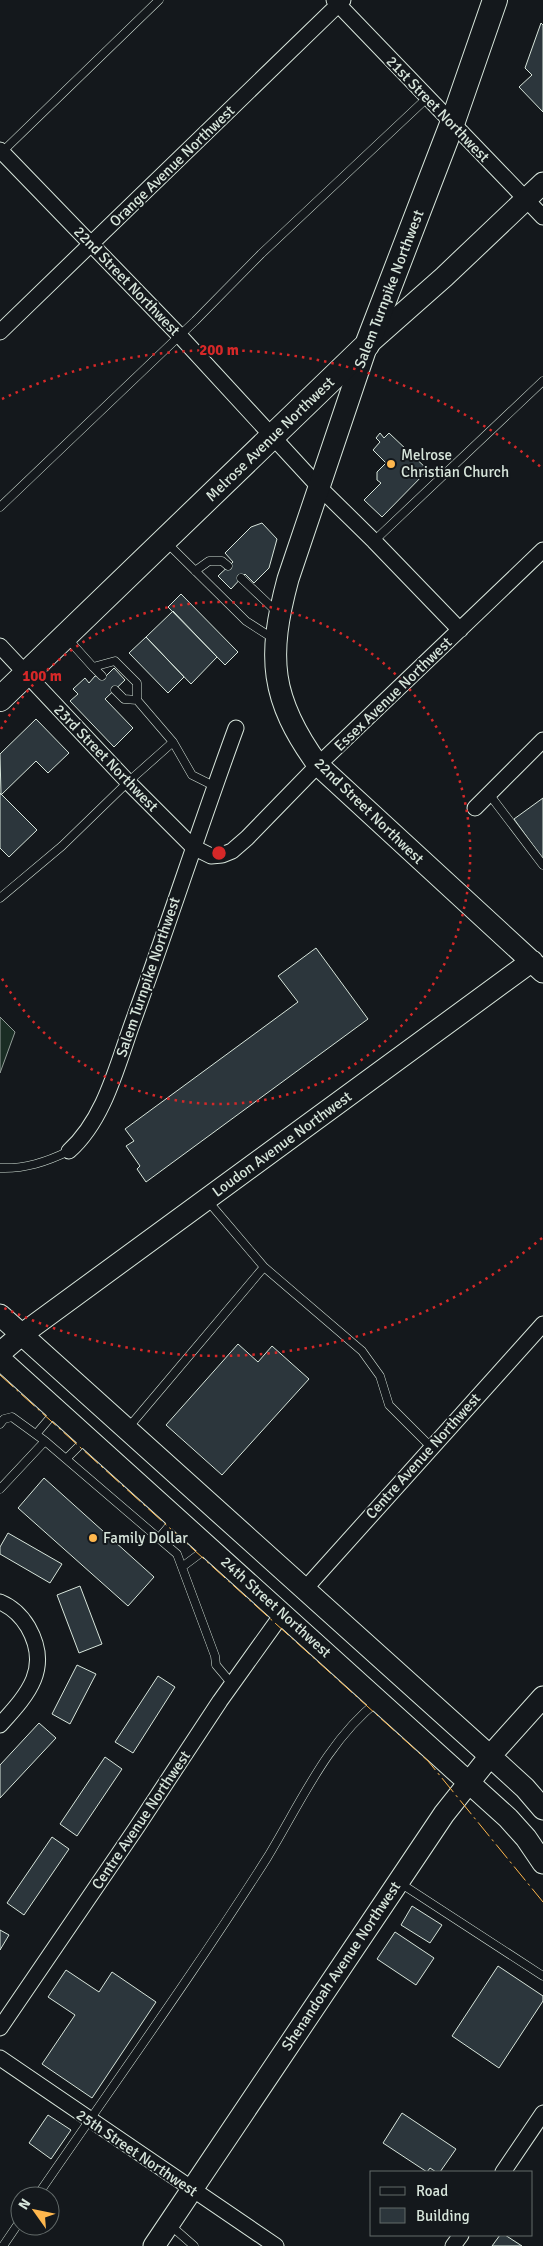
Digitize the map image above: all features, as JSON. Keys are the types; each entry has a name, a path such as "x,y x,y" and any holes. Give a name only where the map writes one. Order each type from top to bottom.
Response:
{"main road":[{"name":"Salem Turnpike Northwest","path":"288,579 366,345 452,124 495,0"},
{"name":"Melrose Avenue Northwest","path":"0,699 366,345 444,277 543,183"},
{"name":"22nd Street Northwest","path":"288,579 278,614 274,639 275,667 287,714 300,740 318,766 539,962"},
{"name":"Loudon Avenue Northwest","path":"21,1334 539,962"},
{"path":"0,1315 490,1756 525,1788 543,1809"},
{"path":"0,1352 21,1334"},
{"name":"24th Street Northwest","path":"0,1359 469,1781 508,1818 543,1863"},
{"name":"Shenandoah Avenue Northwest","path":"154,2246 398,1882 469,1781 543,1697"}],"street":[{"name":"21st Street Northwest","path":"338,2 427,98 543,217"},
{"name":"Orange Avenue Northwest","path":"0,332 338,2"},
{"name":"22nd Street Northwest","path":"1,152 180,336 319,487 460,630"},
{"name":"Essex Avenue Northwest","path":"193,847 211,856 222,855 232,851 543,550"},
{"name":"23rd Street Northwest","path":"0,646 128,782 193,847"},
{"name":"Salem Turnpike Northwest","path":"69,1151 91,1127 105,1096 154,965 214,786 236,728"},
{"path":"475,808 543,740"},
{"name":"Centre Avenue Northwest","path":"304,1590 543,1324"},
{"path":"0,1602 16,1612 25,1621 34,1638 38,1653 37,1672 31,1687 24,1698 0,1725"},
{"name":"Centre Avenue Northwest","path":"0,2028 232,1684 283,1613"},
{"name":"25th Street Northwest","path":"0,2058 276,2246"},
{"path":"504,2171 543,2113"}],"lane":[{"path":"1,152 159,0"},
{"path":"0,508 180,336 261,254 427,98"},
{"path":"374,541 543,381"},
{"path":"164,541 246,621 274,639"},
{"path":"195,571 209,562 222,561 228,566"},
{"path":"241,578 278,614"},
{"path":"66,636 102,676"},
{"path":"93,667 115,661 137,683 137,700 173,742 192,775 214,786"},
{"path":"114,690 124,699 137,700"},
{"path":"0,898 62,846 128,782 173,742"},
{"path":"489,794 543,865"},
{"name":"Salem Turnpike Northwest","path":"0,1168 16,1169 46,1162 69,1151"},
{"path":"206,1200 264,1266 362,1351 380,1376 389,1405 431,1447"},
{"path":"126,1429 264,1266"},
{"path":"36,1433 56,1411"},
{"path":"0,1424 4,1419 12,1416 36,1433 177,1554 215,1656 216,1665 232,1684"},
{"path":"66,1459 86,1438"},
{"path":"0,1489 45,1441"},
{"path":"159,1538 176,1518"},
{"path":"182,1567 209,1547"},
{"path":"44,2186 267,1857 303,1796 345,1732 360,1715 379,1700"},
{"path":"398,1882 543,1976"},
{"path":"169,2224 194,2246"}],"green space":[{"path":"0,1017 15,1032 0,1073"}],"building":[{"path":"541,23 543,25 543,112 519,87 532,75 525,68"},
{"path":"380,433 384,438 389,433 428,470 382,517 364,500 381,483 377,480 377,472 386,463 373,450 380,442 376,438"},
{"path":"262,523 277,539 269,568 254,583 245,574 231,589 218,576 233,562 225,553 251,527"},
{"path":"181,594 238,652 225,665 168,607"},
{"path":"173,611 217,657 191,684 146,637"},
{"path":"146,637 184,677 168,693 129,653"},
{"path":"114,668 125,680 105,699 133,728 114,747 70,701 78,694 73,689 85,678 89,683 95,676 105,677"},
{"path":"36,719 69,753 48,773 36,761 1,795 0,754"},
{"path":"0,793 37,830 9,857 0,848"},
{"path":"543,798 543,859 514,819"},
{"path":"316,948 368,1019 146,1182 137,1169 140,1166 126,1146 134,1141 125,1129 298,1002 278,976"},
{"path":"238,1344 258,1362 272,1346 309,1379 222,1475 166,1425"},
{"path":"44,1478 154,1577 128,1606 18,1508"},
{"path":"8,1533 62,1564 50,1583 0,1554 0,1547"},
{"path":"80,1586 102,1644 79,1653 57,1595"},
{"path":"77,1665 96,1674 70,1724 52,1714"},
{"path":"158,1676 175,1687 133,1753 115,1742"},
{"path":"39,1723 56,1738 0,1798 0,1765"},
{"path":"105,1757 122,1769 77,1836 60,1824"},
{"path":"52,1837 69,1849 24,1915 7,1903"},
{"path":"412,1906 442,1925 430,1943 401,1925"},
{"path":"0,1930 9,1935 0,1950"},
{"path":"395,1932 434,1958 416,1985 377,1959"},
{"path":"498,1966 543,1996 543,2001 499,2068 452,2036"},
{"path":"66,1970 99,1992 112,1972 156,2002 92,2098 42,2064 75,2015 48,1997"},
{"path":"402,2113 456,2149 441,2171 434,2171 430,2168 425,2171 383,2143"},
{"path":"48,2115 71,2130 51,2159 29,2143"},
{"path":"499,2236 507,2236 522,2246 492,2246"}],"power":[{"path":"0,1375 428,1761 543,1902"}],"place":[{"name":"Melrose Christian Church","path":"391,464"},
{"name":"Family Dollar","path":"93,1538"}]}
